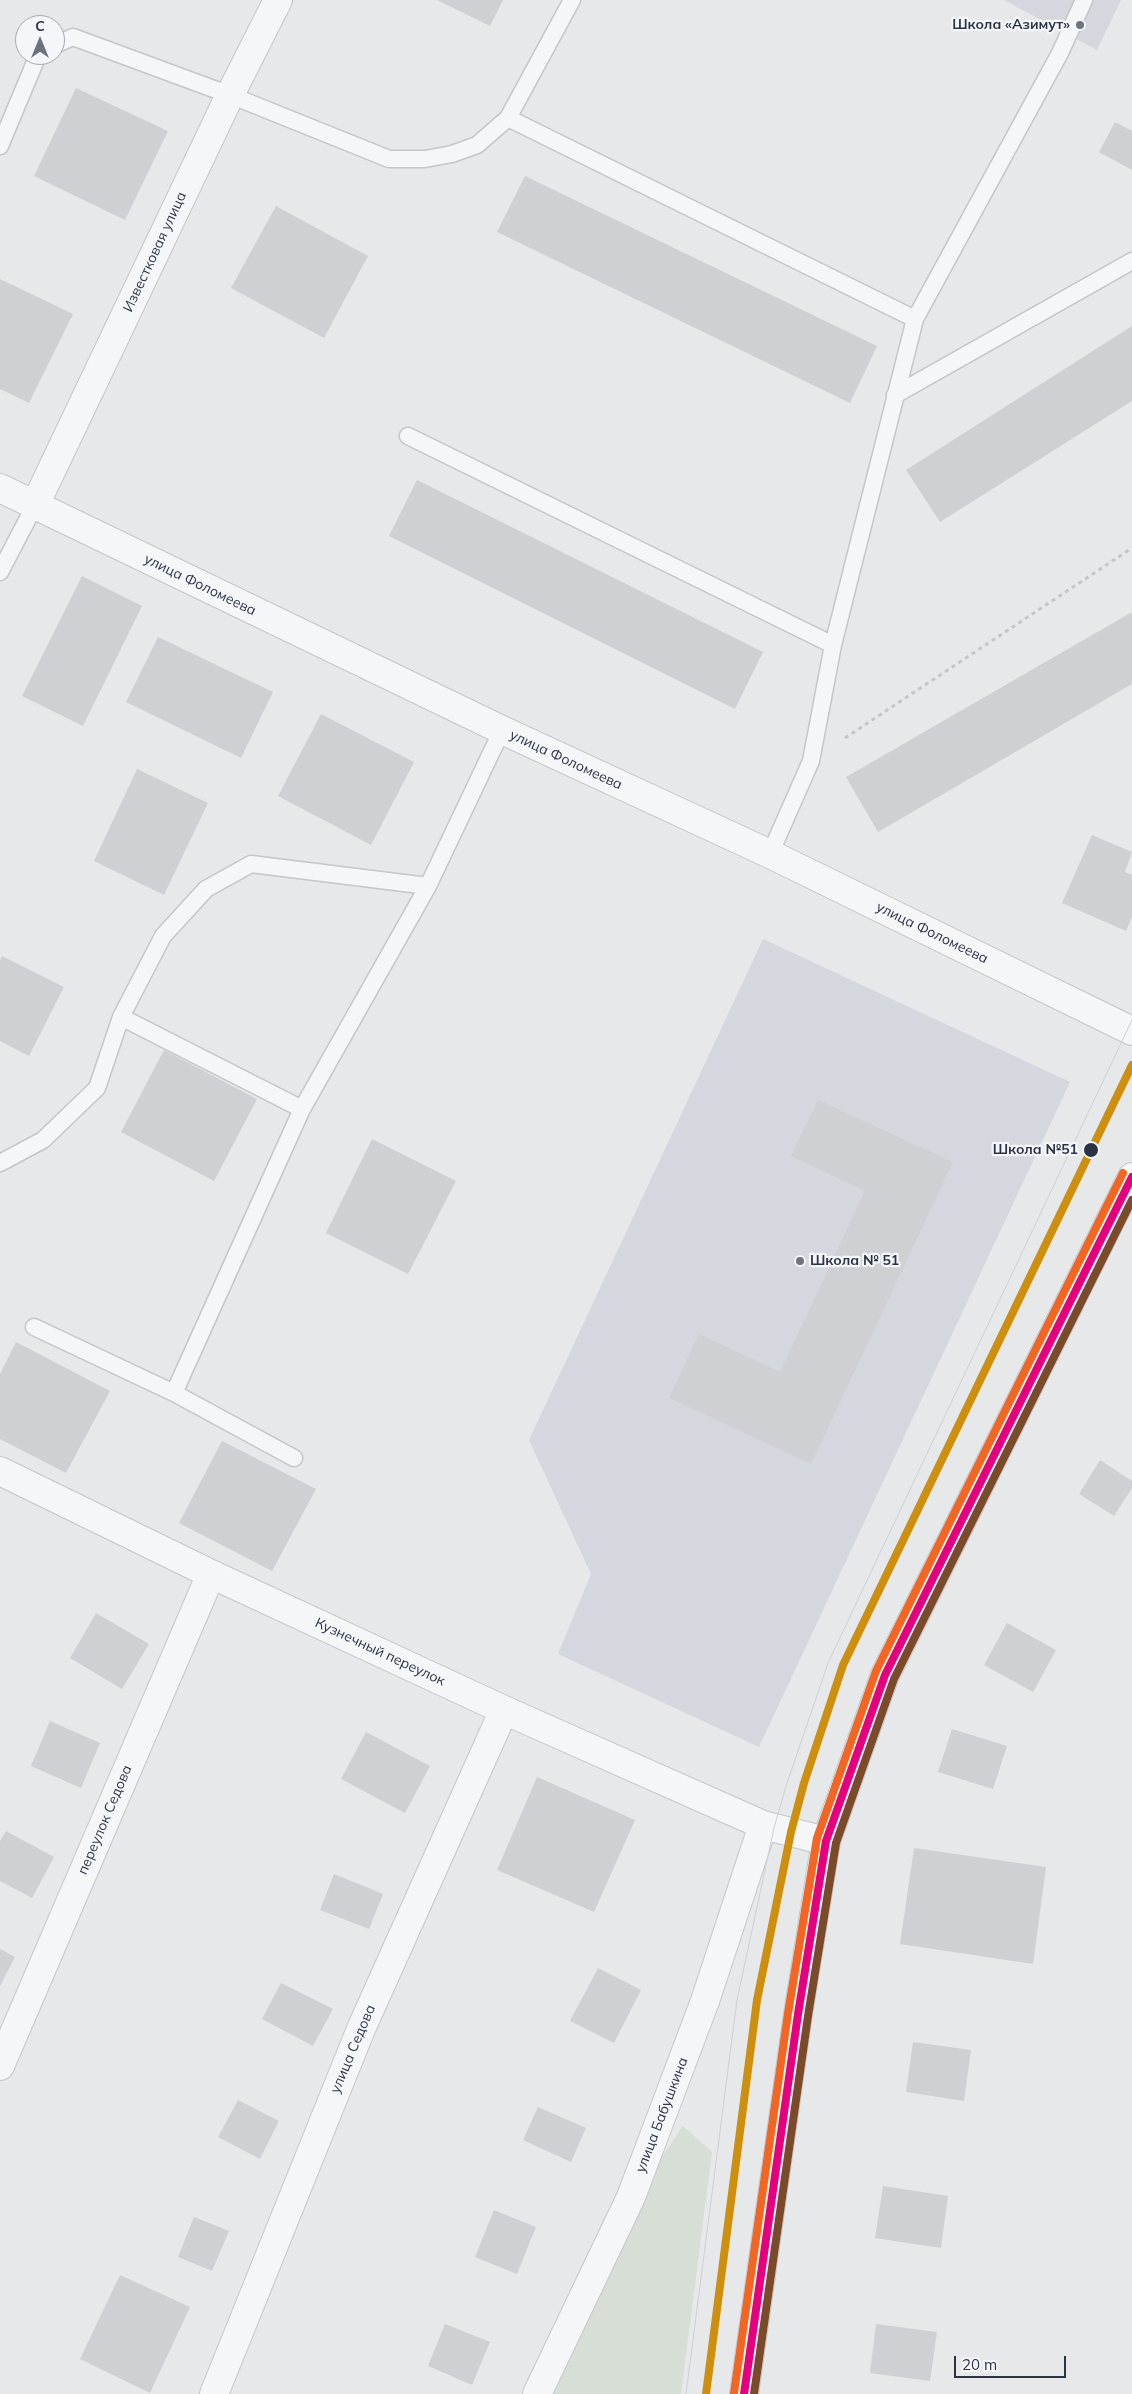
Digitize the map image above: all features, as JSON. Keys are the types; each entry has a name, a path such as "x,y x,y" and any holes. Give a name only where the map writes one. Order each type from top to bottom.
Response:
{"main road":[{"path":"744,2394 798,2014 826,1841 885,1675 1132,1176"}],"street":[{"name":"Известковая улица","path":"35,505 230,95 278,0"},
{"name":"улица Фоломеева","path":"0,488 502,730 770,854 1132,1030"},
{"name":"Кузнечный переулок","path":"0,1471 211,1574 504,1710 763,1825 826,1841"},
{"name":"переулок Седова","path":"0,2066 211,1574"},
{"name":"улица Седова","path":"214,2394 361,2029 504,1710"},
{"name":"улица Бабушкина","path":"537,2394 631,2197 706,2001 763,1825"}],"lane":[{"path":"65,41 73,37 230,95 389,159 425,159 452,154 477,146 508,118 572,0"},
{"path":"770,854 811,760 832,644 915,318 1060,53 1084,0"},
{"path":"0,146 34,65"},
{"path":"508,118 915,318"},
{"path":"896,395 1132,261"},
{"path":"408,436 832,644"},
{"path":"0,572 35,505"},
{"path":"174,1393 302,1108 428,886 502,730"},
{"path":"0,1164 43,1140 97,1088 121,1017 163,936 206,889 251,864 428,886"},
{"path":"121,1017 302,1108"},
{"path":"34,1327 174,1393 294,1458"}],"path":[{"path":"811,760 1132,548"}],"shaded area":[{"name":"Школа «Азимут»","path":"1004,0 1121,0 1097,50"},
{"name":"Школа № 51","path":"763,939 1070,1082 759,1747 558,1654 591,1574 529,1440"},
{"path":"683,2126 712,2152 681,2394 544,2394 640,2189"}],"building":[{"path":"437,0 503,0 490,26"},
{"path":"76,88 168,131 125,220 34,176"},
{"path":"1115,122 1132,131 1132,170 1099,152"},
{"path":"525,176 877,346 850,403 497,232"},
{"path":"276,206 368,256 324,338 231,288"},
{"path":"0,279 73,314 29,403 0,389"},
{"path":"1132,326 1132,401 940,522 906,470"},
{"path":"417,480 763,652 735,709 389,536"},
{"path":"82,576 142,606 83,726 22,696"},
{"path":"1132,612 1132,684 878,832 846,777"},
{"path":"158,637 273,692 241,758 126,702"},
{"path":"321,714 414,762 371,845 278,796"},
{"path":"137,769 208,803 164,895 94,861"},
{"path":"1092,835 1132,852 1125,872 1132,875 1132,917 1126,931 1062,903"},
{"path":"2,956 64,987 29,1056 0,1041 0,960"},
{"path":"164,1050 257,1099 214,1181 121,1132"},
{"path":"818,1100 953,1162 811,1464 669,1398 699,1334 780,1372 865,1191 791,1156"},
{"path":"372,1139 456,1181 408,1274 326,1233"},
{"path":"16,1342 110,1391 66,1473 0,1439 0,1374"},
{"path":"222,1441 316,1489 272,1571 179,1523"},
{"path":"1100,1460 1132,1481 1132,1488 1114,1516 1079,1494"},
{"path":"96,1613 149,1644 122,1689 70,1658"},
{"path":"1007,1623 1056,1650 1033,1692 984,1665"},
{"path":"50,1721 100,1743 81,1788 31,1766"},
{"path":"952,1729 1007,1746 993,1789 938,1772"},
{"path":"366,1732 430,1766 405,1813 341,1779"},
{"path":"537,1777 635,1820 594,1912 497,1870"},
{"path":"6,1831 54,1857 32,1898 0,1881 0,1841"},
{"path":"914,1848 1046,1867 1033,1964 900,1944"},
{"path":"334,1874 383,1894 369,1929 320,1910"},
{"path":"0,1949 15,1957 0,1986"},
{"path":"598,1968 641,1990 614,2043 570,2021"},
{"path":"281,1983 333,2009 313,2046 262,2019"},
{"path":"913,2042 971,2050 964,2101 906,2092"},
{"path":"238,2100 279,2121 260,2159 218,2137"},
{"path":"538,2107 586,2128 571,2162 523,2140"},
{"path":"883,2186 948,2196 941,2248 875,2238"},
{"path":"494,2210 536,2227 517,2274 475,2257"},
{"path":"194,2217 229,2231 212,2271 178,2257"},
{"path":"120,2275 190,2307 150,2393 80,2359"},
{"path":"445,2324 490,2342 472,2385 428,2366"},
{"path":"876,2324 937,2332 930,2381 870,2373"}],"tram line":[{"path":"686,2394 737,2000 774,1828 786,1786 828,1663 1132,1020"}],"transit line":[{"path":"706,2394 757,2000 791,1832 804,1783 843,1665 1132,1065"},
{"path":"734,2393 788,2013 817,1838 876,1671 1123,1173"},
{"path":"744,2394 798,2014 826,1841 885,1675 1132,1177"},
{"path":"754,2394 808,2016 836,1843 894,1679 1132,1200"}],"place":[{"name":"Школа «Азимут»","path":"1080,25"},
{"name":"Школа №51","path":"1091,1150"},
{"name":"Школа № 51","path":"800,1261"}]}
